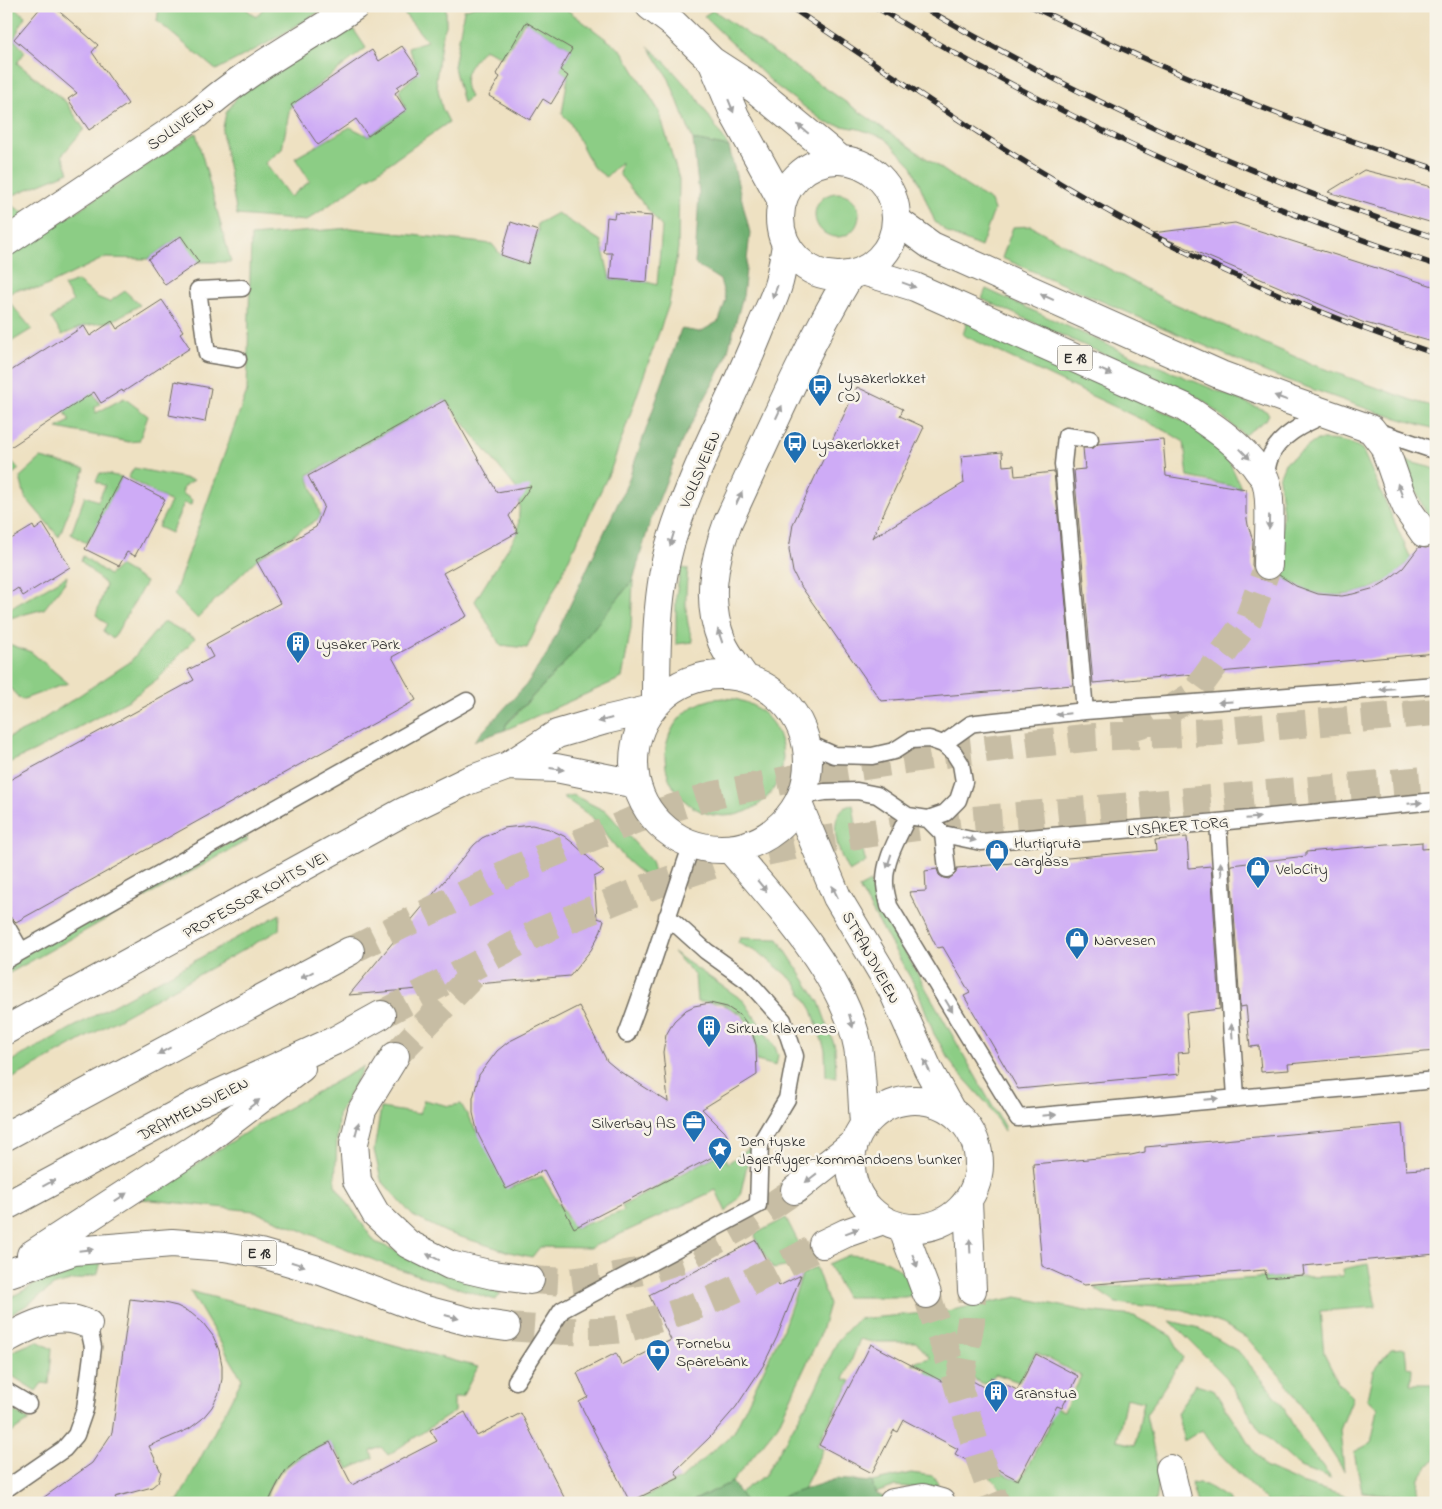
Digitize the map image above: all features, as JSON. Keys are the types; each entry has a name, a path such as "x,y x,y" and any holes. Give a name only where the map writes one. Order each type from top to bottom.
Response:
{"main road":[{"name":"SOLLIVEIEN","path":"6,242 197,114 245,76 355,6"},
{"path":"650,6 674,24 712,60 755,89 841,160"},
{"path":"712,60 735,116 782,202"},
{"path":"841,160 856,163 870,169 881,179 890,192 895,205 896,220 893,236 886,250 876,262 856,273 832,276 813,270 798,260 786,245 781,231 780,216 782,202 790,184 804,170 822,162 841,160"},
{"path":"896,220 912,234 940,250 1221,375 1371,429 1384,446 1408,510 1424,533"},
{"name":"VOLLSVEIEN","path":"654,706 663,573 671,540 695,478 756,342 778,283 786,245"},
{"path":"745,678 723,644 715,621 712,596 714,569 721,541 799,369 828,312 856,273"},
{"name":"E 18","path":"856,273 915,287 1184,408 1230,440 1248,456 1265,480 1269,517 1268,565"},
{"path":"721,675 745,678 766,687 785,702 798,721 806,743 808,770 800,800 786,821 770,835 751,844 730,849 705,848 682,840 661,826 646,806 636,784 634,764 636,744 642,726 654,706 674,688 696,678 721,675"},
{"name":"PROFESSOR KOHTS VEI","path":"6,1030 403,812 467,781 508,766 557,734 654,706"},
{"name":"PROFESSOR KOHTS VEI","path":"508,766 556,768 636,784"},
{"name":"STRANDVEIEN","path":"800,800 837,897 892,989 928,1069 950,1109"},
{"path":"730,849 812,949 848,1011 858,1047 859,1134 850,1161 852,1178 858,1195 869,1209 892,1223 917,1229 946,1221 968,1201 975,1188 979,1174 980,1159 977,1144 971,1130 950,1109 928,1100 904,1100 882,1108 859,1134 795,1190"},
{"path":"6,1136 350,952"},
{"name":"DRAMMENSVEIEN","path":"6,1206 198,1103 336,1040 381,1015"},
{"name":"E 18","path":"6,1272 200,1146 336,1040"},
{"path":"395,1056 362,1110 354,1143 357,1181 376,1214 408,1244 450,1265 493,1275 530,1280"},
{"path":"968,1201 972,1290"},
{"path":"823,1244 846,1233 892,1223"},
{"path":"892,1223 927,1294"},
{"name":"E 18","path":"6,1272 74,1251 172,1243 224,1246 260,1253 321,1271 422,1309 471,1322 506,1327"},
{"path":"6,1339 22,1330 47,1321 69,1318 88,1324"},
{"path":"1170,1469 1178,1503"},
{"path":"893,1503 923,1498 941,1503"}],"lane":[{"path":"238,359 207,354 198,290 242,288"},
{"path":"1265,480 1269,459 1278,444 1307,422 1327,414"},
{"path":"1371,429 1436,451"},
{"path":"1085,711 1063,464 1066,436 1090,439"},
{"path":"943,744 971,724 1085,711 1436,685"},
{"path":"6,960 467,701"},
{"path":"800,800 825,792 857,791 877,795 908,816 928,818 944,813 958,800 964,782 961,764 954,754 943,744 929,739 911,740 894,751 872,756 855,757 834,755 806,743"},
{"name":"LYSAKER TORG","path":"943,834 981,842 1436,801"},
{"path":"908,816 885,874 884,884 889,906 1018,1118 1436,1080"},
{"path":"928,818 943,834 947,869"},
{"path":"1218,822 1236,1097"},
{"path":"627,1034 648,979 692,844"},
{"path":"516,1381 562,1310 758,1205 760,1144 788,1099 794,1056 784,1020 748,981 706,951 667,916"},
{"path":"8,927 21,951"},
{"path":"6,1489 64,1449 76,1434 85,1409 93,1347 88,1324"},
{"path":"6,1391 28,1404"}],"green space":[{"path":"6,6 13,6 25,16 14,39 25,52 17,63 66,102 84,129 62,155 69,172 6,198"},
{"path":"159,6 243,6 256,17 265,6 329,6 266,44 216,70 157,21"},
{"path":"398,6 446,6 446,26 442,36 436,80 442,108 449,122 306,221 237,215 222,132 226,113 242,90 348,21 366,48 290,107 282,149 265,163 290,197 310,181 295,158 350,127 368,136 406,110 399,90 419,72 408,47 427,41"},
{"path":"475,6 562,6 622,51 659,111 679,179 678,248 669,304 611,469 527,648 500,645 475,601 518,532 520,493 445,400 308,475 321,517 256,560 197,618 174,595 247,391 251,236 351,228 492,244 501,255 528,263 538,231 537,224 557,213 601,241 610,279 647,282 657,285 662,227 619,174 621,162 606,177 593,167 569,121 562,114 568,76 560,70 572,49 524,22 502,57 484,49 475,60 468,71 465,83 470,97 463,103 454,67 464,10"},
{"path":"713,10 965,185 991,201 994,210 981,247 948,233 935,222 912,166 885,138 859,129 826,123 775,85 704,16"},
{"path":"648,46 697,98 729,147 693,140 669,79"},
{"path":"196,133 231,262 197,262 181,236 148,259 104,258 40,289 18,289 6,295 6,257"},
{"path":"693,140 729,147 750,233 743,296 725,361 682,441 650,522 633,580 571,656 506,724 505,730 474,741 526,685 547,654 627,484 681,329 700,332 719,321 726,300 720,280 695,264 699,194"},
{"path":"841,193 853,199 858,206 858,224 853,231 846,236 833,237 825,234 818,227 815,211 818,203 825,196"},
{"path":"6,202 28,215 6,228"},
{"path":"1031,226 1166,300 1314,365 1436,407 1436,429 1376,412 1270,374 1002,258 1013,227"},
{"path":"77,281 97,297 109,302 125,291 140,305 112,321 84,326 62,335 51,318 73,301 64,286"},
{"path":"986,289 1119,350 1266,411 1269,414 1266,420 1244,435 1200,398 982,299"},
{"path":"6,298 32,329 6,345"},
{"path":"968,318 1192,425 1210,438 1223,452 1241,488 1188,477 1184,442 1166,431 963,335"},
{"path":"39,365 85,380 100,404 95,407 96,413 124,398 148,416 139,441 129,442 57,428 70,421"},
{"path":"1317,440 1346,442 1362,449 1411,559 1385,582 1353,594 1319,594 1308,591 1277,574 1283,513 1279,478 1285,463"},
{"path":"6,455 19,469 6,479"},
{"path":"41,458 85,469 59,537 25,497 20,477"},
{"path":"1406,461 1436,469 1436,516 1428,517 1405,468"},
{"path":"134,468 194,480 184,486 182,493 192,500 191,505 184,503 171,533 158,527 171,502 128,478"},
{"path":"100,473 122,477 93,534 86,543 71,534 85,496 98,501 105,486 96,481"},
{"path":"83,556 109,575 119,566 146,582 113,639 103,631 107,624 96,615 106,585 81,561"},
{"path":"681,568 688,569 686,606 693,642 676,644 676,596"},
{"path":"67,576 66,581 44,609 6,619 6,611"},
{"path":"633,580 631,628 622,678 505,730 506,725 571,656"},
{"path":"164,621 195,638 160,677 129,700 35,751 6,764 6,739 31,727 130,662"},
{"path":"6,643 31,652 68,683 21,700 6,684"},
{"path":"724,698 747,702 766,715 779,734 783,757 779,780 766,799 747,812 724,816 701,812 682,799 669,780 665,757 669,734 682,715 701,702"},
{"path":"573,795 607,812 651,861 655,877 653,884 626,860 592,817 563,797"},
{"path":"853,804 856,826 866,862 849,872 839,850 836,826 841,811"},
{"path":"244,835 248,840 6,975 6,964"},
{"path":"870,882 874,897 1005,1128 1004,1131 988,1105 954,1067 934,1034 918,991 859,888"},
{"path":"280,914 279,930 6,1082 6,1064"},
{"path":"740,938 778,939 819,1002 835,1047 836,1078 826,1076 825,1050 812,1010 795,982 761,954 738,943"},
{"path":"673,952 744,1001 775,1047 778,1055 776,1066 757,1061 754,1030 741,1014 721,1003 697,1002 695,975"},
{"path":"364,1066 338,1115 335,1185 375,1242 501,1294 495,1300 381,1263 254,1211 142,1199 259,1124"},
{"path":"424,1100 449,1106 461,1104 509,1188 542,1176 574,1228 624,1211 622,1206 723,1152 728,1163 751,1147 740,1196 726,1212 716,1190 590,1248 540,1247 532,1257 509,1252 448,1233 413,1216 381,1180 374,1150 381,1108 419,1114"},
{"path":"786,1218 809,1263 773,1269 756,1240 755,1234"},
{"path":"849,1255 873,1258 890,1263 903,1274 917,1294 905,1297 846,1297 828,1264"},
{"path":"101,1261 98,1274 55,1285 6,1317 6,1300 54,1274"},
{"path":"1368,1264 1376,1307 1320,1311 1324,1354 1338,1382 1353,1397 1340,1430 1344,1471 1287,1384 1248,1339 1223,1324 1184,1310 1116,1303 1094,1288 1259,1278 1343,1276 1342,1269"},
{"path":"816,1267 829,1304 820,1335 778,1425 732,1482 688,1503 632,1503 682,1478 734,1432 783,1329 802,1275"},
{"path":"190,1291 478,1367 462,1397 454,1397 454,1412 388,1455 381,1447 371,1451 373,1458 349,1469 329,1442 299,1458 280,1473 268,1491 266,1503 152,1503 178,1501 242,1379"},
{"path":"1017,1297 1086,1311 1134,1316 1171,1336 1183,1358 1146,1415 1159,1474 1155,1503 1014,1503 986,1472 990,1468 1020,1481 1050,1422 1047,1415 1053,1407 1064,1411 1081,1376 1036,1352 1019,1382 996,1374 984,1384 964,1375 955,1389 925,1375 927,1369 912,1363 930,1358 916,1342 872,1342 860,1339 844,1379 851,1381 817,1445 823,1449 803,1490 763,1503 746,1503 739,1493 765,1475 814,1392 838,1340 858,1319 947,1311","holes":["1126,1398 1144,1402 1135,1445 1117,1441"]},
{"path":"1170,1321 1199,1328 1239,1352 1279,1400 1302,1441 1332,1479 1300,1467 1261,1432 1227,1378"},
{"path":"37,1341 52,1349 49,1384 42,1383 36,1391 6,1372 6,1354"},
{"path":"1405,1348 1407,1367 1412,1368 1411,1384 1432,1384 1436,1423 1436,1458 1419,1477 1417,1497 1362,1492 1354,1452 1371,1443 1378,1409 1367,1399 1373,1371 1391,1349"},
{"path":"1196,1384 1213,1389 1265,1467 1301,1483 1369,1503 1268,1503 1217,1451 1202,1430 1184,1441 1177,1413"},
{"path":"6,1407 29,1420 6,1437"},
{"path":"911,1473 933,1476 938,1484 933,1489 896,1486 875,1493 872,1482"},
{"path":"836,1479 872,1482 875,1493 895,1503 763,1503"},
{"path":"732,1482 746,1503 689,1503"},
{"path":"1191,1483 1206,1485 1228,1499 1230,1503 1197,1503"}],"building":[{"path":"42,6 53,6 98,45 92,52 128,104 89,130 68,99 77,93 14,39"},
{"path":"526,22 572,49 560,70 568,76 551,104 543,99 530,120 489,96 500,77 496,74"},
{"path":"402,46 420,72 397,87 399,90 395,93 406,110 368,136 356,119 318,145 291,105 372,50 379,61"},
{"path":"1364,170 1436,188 1436,224 1328,192"},
{"path":"615,213 652,216 647,282 610,279 612,253 604,253 607,217 614,218"},
{"path":"511,222 538,231 528,264 501,255"},
{"path":"1235,223 1436,287 1436,343 1362,322 1152,233"},
{"path":"181,236 199,262 165,285 148,259"},
{"path":"162,300 183,331 180,333 190,348 123,392 122,390 101,403 94,392 6,450 6,374 84,326 90,336 112,321 117,329"},
{"path":"175,381 211,388 205,422 169,415"},
{"path":"857,387 903,409 900,416 924,427 872,538 964,483 961,456 1002,452 1003,466 1014,465 1015,476 1054,472 1073,685 881,701 798,582 793,572 789,549 793,524"},
{"name":"Lysaker Park","path":"445,400 497,492 531,486 509,516 518,532 443,573 467,616 392,657 416,700 16,922 12,918 6,917 6,782 194,680 188,670 213,657 206,644 280,603 256,560 316,527 324,506 308,476"},
{"path":"1163,439 1166,476 1246,489 1246,513 1253,541 1252,565 1260,579 1268,581 1275,579 1279,575 1296,586 1318,594 1342,596 1353,594 1375,588 1385,582 1403,568 1419,547 1426,548 1436,543 1436,653 1093,683 1074,470 1085,469 1083,448 1093,448 1098,444"},
{"path":"122,477 165,499 135,556 127,552 119,566 85,549"},
{"path":"43,524 70,567 23,596 18,588 6,596 6,542 33,526 35,530"},
{"path":"532,825 549,829 564,836 604,872 594,877 597,918 604,920 600,933 591,950 570,976 349,995 474,845 482,838 503,828"},
{"path":"1187,837 1189,868 1211,866 1220,1009 1186,1013 1189,1052 1178,1053 1180,1074 1018,1089 964,996 970,993 943,947 937,948 909,892 926,891 925,871 937,869 939,875 949,879 956,873 957,868 1156,850 1155,840"},
{"path":"1422,842 1422,849 1436,848 1436,1051 1288,1064 1289,1070 1261,1072 1259,1046 1250,1047 1246,1006 1240,1007 1231,865 1306,856 1306,852"},
{"path":"710,1003 727,1007 741,1016 751,1029 756,1045 757,1075 702,1109 725,1132 729,1139 726,1150 574,1228 544,1170 506,1189 478,1134 473,1113 473,1098 479,1075 497,1051 508,1042 579,1006 607,1061 619,1071 668,1102 663,1052 666,1035 674,1021 686,1010 694,1006"},
{"path":"1402,1124 1406,1170 1436,1168 1436,1254 1303,1266 1304,1275 1266,1278 1265,1270 1084,1285 1042,1266 1033,1164 1131,1155 1145,1152 1145,1147"},
{"path":"756,1240 779,1286 801,1275 777,1337 763,1366 736,1407 710,1437 675,1471 679,1478 630,1502 579,1402 588,1397 577,1373 616,1353 622,1365 671,1340 649,1295"},
{"path":"130,1299 177,1306 191,1313 203,1323 213,1336 219,1350 222,1379 219,1393 212,1407 202,1419 189,1429 149,1446 161,1472 158,1482 152,1487 115,1497 118,1503 36,1503 92,1463 112,1433"},
{"path":"871,1344 957,1389 964,1376 985,1388 991,1377 1017,1390 1036,1354 1078,1376 1062,1408 1057,1406 1018,1480 988,1464 985,1470 955,1454 958,1449 904,1420 898,1432 894,1430 872,1473 819,1445"},
{"path":"465,1412 477,1436 521,1413 567,1503 268,1503 286,1470 302,1456 330,1442 352,1485 437,1441 430,1430"}],"tunnel":[{"path":"1127,728 1151,721 1192,696 1249,618 1268,565"},
{"path":"350,951 515,869 632,821 710,796 825,772 958,752 1094,737 1213,732 1436,712"},
{"path":"381,1015 543,930 646,888 727,860 828,839 962,821 1436,779"},
{"path":"395,1056 472,976"},
{"path":"530,1280 570,1282 609,1277 649,1270 685,1258 744,1225 795,1190"},
{"path":"506,1327 582,1331 613,1330 631,1327 719,1297 823,1244"},
{"path":"959,1386 971,1321 972,1290"},
{"path":"927,1294 955,1377 980,1461 996,1503"}],"railway":[{"path":"789,6 992,141 1117,216 1233,275 1354,325 1436,354"},
{"path":"874,6 1009,83 1148,152 1290,213 1436,265"},
{"path":"921,6 1045,74 1172,136 1303,190 1436,238"},
{"path":"1031,6 1080,30 1230,95 1332,134 1436,169"}],"place":[{"name":"Lysakerlokket (O)","path":"820,407"},
{"name":"Lysakerlokket","path":"795,464"},
{"name":"Lysaker Park","path":"298,664"},
{"name":"Hurtigruta carglass","path":"997,872"},
{"name":"VeloCity","path":"1258,889"},
{"name":"Narvesen","path":"1077,960"},
{"name":"Sirkus Klaveness","path":"709,1048"},
{"name":"Silverbay AS","path":"694,1143"},
{"name":"Den tyske Jagerflyger-kommandoens bunker","path":"720,1170"},
{"name":"Fornebu Sparebank","path":"658,1372"},
{"name":"Granstua","path":"996,1413"}]}
